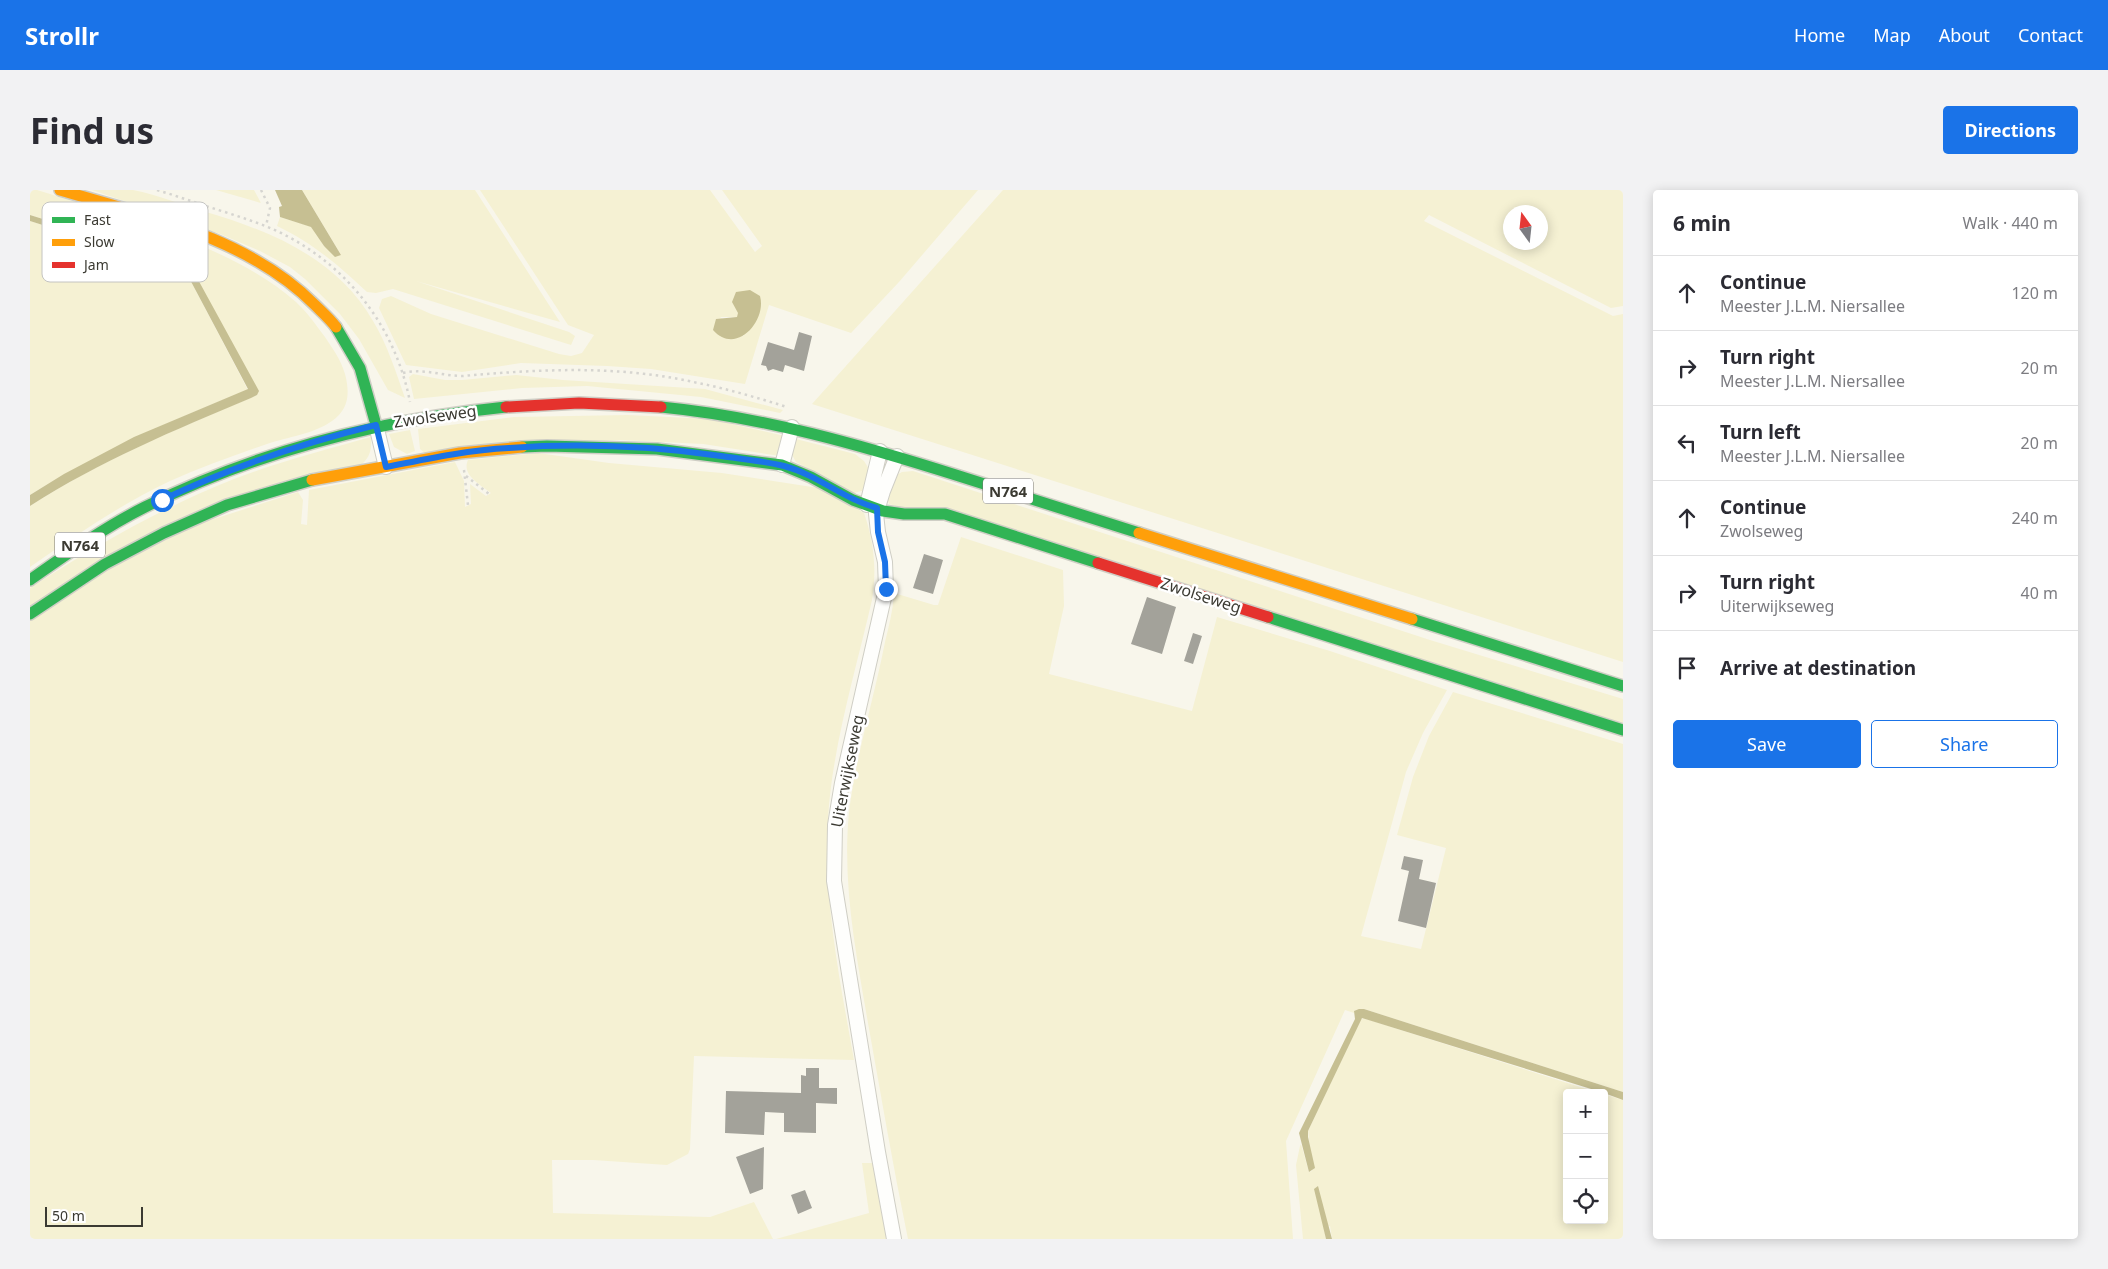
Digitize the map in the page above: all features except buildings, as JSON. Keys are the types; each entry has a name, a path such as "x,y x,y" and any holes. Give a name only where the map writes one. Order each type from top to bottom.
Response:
{"main road":[{"name":"Zwolseweg","path":"60,190 99,202"},
{"name":"Zwolseweg","path":"208,238 222,243 283,277 304,292 338,331 357,361 367,388 376,425 465,411 537,404 601,404 694,411 792,427 897,456 1623,686"},
{"name":"N764","path":"30,580 82,544 133,515 189,487 284,452 376,425"},
{"name":"Zwolseweg","path":"30,614 82,578 164,533 227,505 305,481 420,460 508,448 618,447 689,452 782,465 799,470 821,480 843,495 872,507 898,514 945,514 1623,730"}],"street":[{"path":"376,425 386,467"},
{"path":"782,465 792,427"},
{"name":"Uiterwijkseweg","path":"880,451 872,507 885,562 886,589 834,825 834,881 876,1142 894,1239"},
{"name":"Uiterwijkseweg","path":"872,507 897,456"}],"path":[{"path":"261,190 270,208 266,226"},
{"path":"460,454 466,476 468,505"},
{"path":"466,476 489,494"}],"shaded area":[{"path":"30,190 37,190 75,202 42,202 42,219 30,215"},
{"path":"92,190 133,190 176,202 127,202"},
{"path":"216,190 254,190 261,203"},
{"path":"275,190 302,190 341,255 335,257 324,246 311,227 280,217 279,207 282,206"},
{"path":"302,190 475,190 560,322 416,281 569,332 575,336 571,345 393,289 376,293 367,292 325,255 277,226 280,217 312,227 324,246 341,255"},
{"path":"480,190 710,190 755,252 762,246 722,190 978,190 899,282 851,333 769,305 745,384 651,369 607,366 521,363 462,372 406,365 379,308 382,299 391,296 431,314 559,354 571,356 582,353 594,335 568,325","holes":["738,313 744,336 720,317 738,317"]},
{"path":"1003,190 1623,190 1623,306 1611,308 1429,215 1424,221 1613,316 1623,314 1623,662 812,404"},
{"path":"208,213 255,228 278,238 322,264 341,280 358,299 378,330 395,368 405,398 388,390 359,339 340,314 305,279 290,267 260,251 208,230"},
{"path":"30,215 42,219 42,225 30,221"},
{"path":"30,221 42,225 42,282 191,282 248,390 192,413 110,451 30,495"},
{"path":"208,248 240,264 270,282 304,310 325,337 343,369 347,381 348,394 345,406 332,421 317,429 218,461 152,490 98,521 30,567 30,506 112,459 257,395 198,282 208,282"},
{"path":"191,282 199,282 259,391 257,395 111,460 30,506 30,495 64,474 134,437 248,389"},
{"path":"750,290 760,296 759,316 754,325 740,337 731,339 722,337 713,330 716,319 737,317 738,313 732,302 736,292"},
{"path":"413,374 445,380 516,375 563,380 705,389 783,410 780,413 701,397 587,386 522,388 414,399 409,377"},
{"path":"628,415 710,419 785,436 780,456 703,444 620,440 426,454 420,449 418,429 514,417"},
{"path":"410,430 415,451 407,454 394,447 389,434"},
{"path":"371,437 370,453 361,465 280,482 30,607 30,588 79,557 180,502 251,473 302,456"},
{"path":"792,438 855,454 864,461 869,469 865,490 854,493 796,462 790,451"},
{"path":"538,453 609,463 722,473 825,489 864,513 874,556 874,589 834,764 830,792 827,849 830,910 854,1060 694,1056 690,1149 688,1154 667,1165 593,1160 552,1160 553,1213 710,1217 754,1202 773,1239 30,1239 30,619 111,568 192,526 298,492 303,500 301,524 307,525 309,490 455,462 464,481 465,507 471,504 470,484 486,496 491,493 477,483 470,475 467,470 468,460"},
{"path":"913,471 1430,640 1623,699 1623,723 889,504 887,497 893,477 902,472"},
{"path":"961,537 1063,570 1064,606 1049,674 1192,711 1217,617 1330,651 1447,690 1423,733 1406,772 1361,936 1421,949 1446,848 1397,835 1413,777 1429,736 1453,692 1623,744 1623,1092 1364,1009 1354,1011 1354,1013 1345,1010 1286,1141 1293,1239 908,1239 887,1131 851,918 847,866 849,812 861,748 891,618 894,593 938,605"},
{"path":"1364,1009 1623,1092 1623,1100 1608,1094 1608,1089 1591,1089 1362,1018 1308,1131 1315,1168 1309,1172 1299,1133 1355,1019 1354,1011"},
{"path":"1363,1018 1586,1089 1563,1089 1563,1224 1608,1224 1608,1095 1623,1100 1623,1239 1332,1239 1330,1226 1324,1228 1326,1239 1303,1239 1296,1165 1300,1146 1301,1144 1309,1172 1312,1171 1308,1131"},
{"path":"862,1163 875,1163 889,1239 776,1239 869,1213"},
{"path":"1318,1186 1332,1239 1326,1239 1314,1189"}],"traffic: fast":[{"path":"336,327 360,368 376,425"},
{"path":"30,580 115,523 188,487 232,469 321,440 366,429 412,420 506,407"},
{"path":"661,407 775,425 849,443 1139,533"},
{"path":"522,447 657,449 782,465 811,477 853,500 883,511 904,514 945,514 1098,563"},
{"path":"30,614 105,564 164,533 227,505 312,480"},
{"path":"1268,617 1623,730"},
{"path":"1412,619 1623,686"}],"traffic: slow":[{"path":"60,190 101,202"},
{"path":"208,237 260,262 289,282 329,318 336,327"},
{"path":"312,480 460,453 522,447"},
{"path":"1139,533 1412,619"}],"traffic: jam":[{"path":"506,407 579,403 661,407"},
{"path":"1098,563 1268,617"}],"route":[{"path":"162,500 236,468 376,425 386,467 460,454 508,448 547,446 618,447 697,453 782,465 799,470 821,480 843,495 867,506 877,508 878,532 885,562 886,589"}]}
